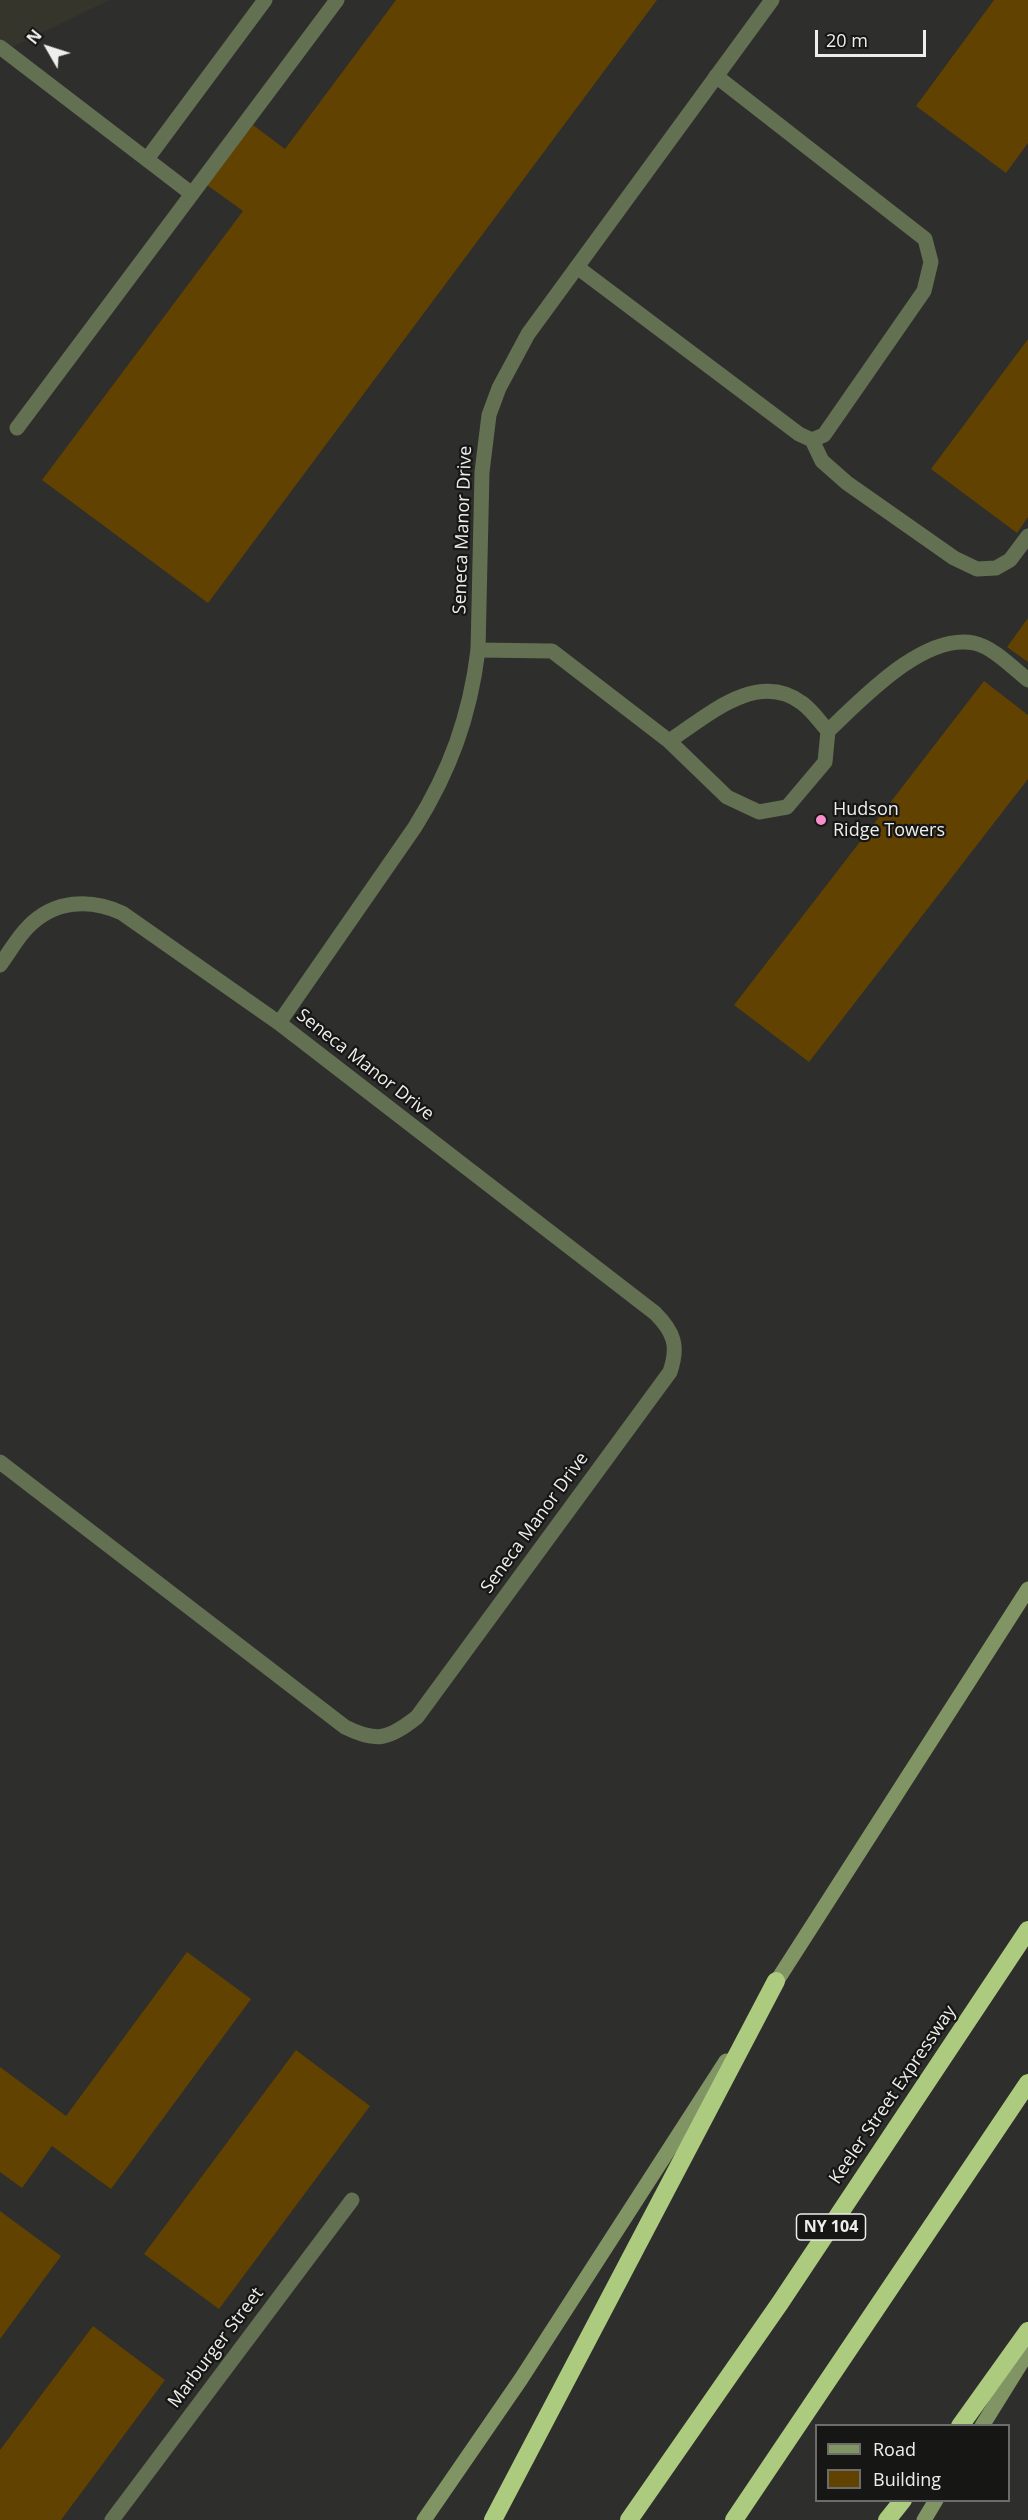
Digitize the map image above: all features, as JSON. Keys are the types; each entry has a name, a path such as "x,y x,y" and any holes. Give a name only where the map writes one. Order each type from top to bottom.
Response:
{"highway":[{"name":"Keeler Street Expressway","path":"629,2520 786,2294 1028,1930"},
{"path":"493,2520 777,1981"},
{"path":"734,2520 1028,2083"},
{"path":"961,2424 1028,2331"},
{"path":"887,2520 901,2502"}],"main road":[{"path":"424,2520 558,2323 1028,1589"},
{"path":"983,2424 1028,2352"},
{"path":"924,2520 935,2502"}],"street":[{"path":"147,159 265,0"},
{"path":"17,429 336,0"},
{"name":"Seneca Manor Drive","path":"279,1023 415,827 434,796 460,739 475,676 478,650 482,472 489,415 499,388 528,334 772,0"},
{"path":"0,46 192,195"},
{"path":"716,76 925,239 931,262 924,291 824,435 812,441"},
{"path":"577,267 799,434 812,441 822,461 847,483 954,558 977,569 996,568 1010,560 1028,536"},
{"path":"478,650 552,651 669,741 727,797 759,812 787,807 825,762 828,730 881,683 925,652 956,642 976,643 996,655 1028,680"},
{"path":"669,741 742,694 773,690 802,702 828,730"},
{"name":"Seneca Manor Drive","path":"0,965 28,926 54,909 71,903 99,904 122,913 279,1023 654,1313 674,1338 674,1360 670,1372 417,1717 399,1731 381,1738 362,1735 345,1727 0,1462"},
{"name":"Marburger Street","path":"112,2520 352,2200"}],"shaded area":[{"path":"0,0 110,0 0,53"}],"building":[{"path":"396,0 657,0 208,603 42,480 243,211 207,185 253,125 285,149"},
{"path":"994,0 1028,0 1028,143 1006,173 916,106"},
{"path":"1028,339 1028,517 1017,533 931,469"},
{"path":"1028,618 1028,662 1007,647"},
{"path":"984,681 1028,715 1028,779 809,1062 734,1005"},
{"path":"187,1952 251,1999 111,2189 52,2146 22,2188 0,2172 0,2067 66,2116"},
{"path":"296,2050 370,2106 219,2309 144,2254"},
{"path":"0,2211 61,2256 0,2339"},
{"path":"93,2326 165,2380 61,2520 0,2520 0,2450"}],"place":[{"name":"Hudson Ridge Towers","path":"821,820"}]}
